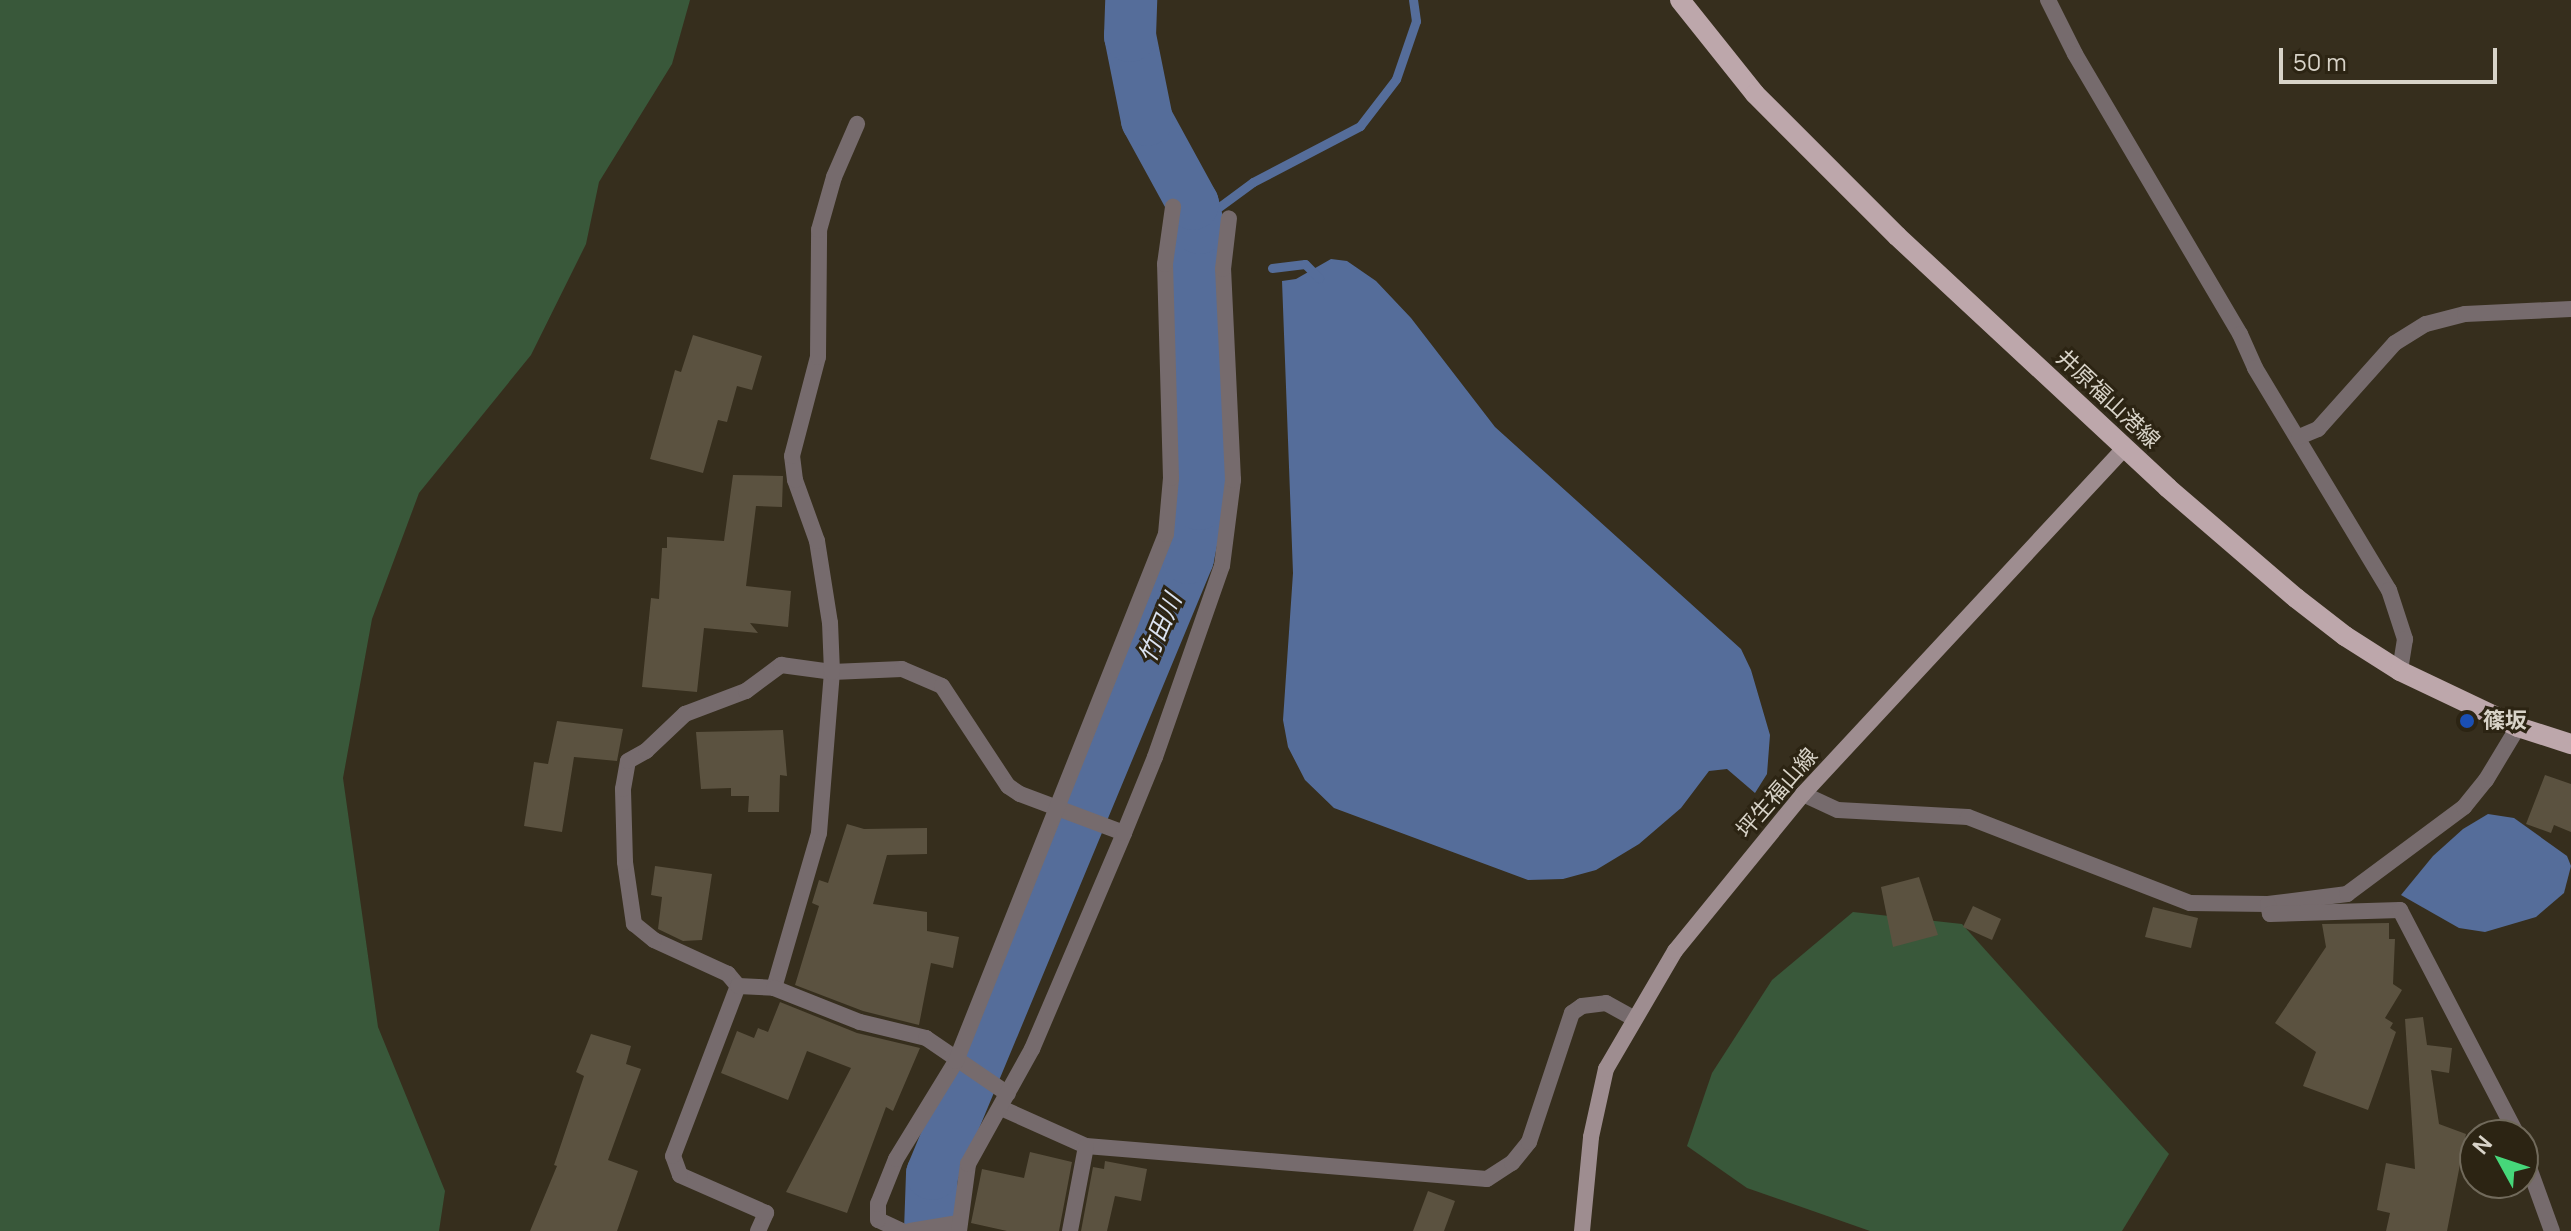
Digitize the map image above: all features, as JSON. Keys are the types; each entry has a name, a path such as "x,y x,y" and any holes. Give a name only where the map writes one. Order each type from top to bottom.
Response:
{"main road":[{"name":"井原福山港線","path":"1680,0 1755,94 1814,156 2124,448 2296,598 2400,671 2518,727 2571,744"},
{"name":"坪生福山線","path":"1582,1231 1591,1137 1606,1069 1633,1018 1675,951 1803,794 2124,448"}],"street":[{"path":"2048,0 2082,67 2240,334 2255,368 2389,590 2405,639 2400,671"},
{"path":"774,988 819,833 832,672 830,623 817,541 795,480 792,456 818,357 819,230 834,177 857,124"},
{"path":"902,1231 878,1220 878,1204 896,1159 959,1063 1063,809 1166,534 1171,478 1165,264 1173,207"},
{"path":"910,1231 956,1226 968,1164 1002,1096 1032,1049 1118,831 1155,757 1224,552 1233,480 1223,269 1229,218"},
{"path":"2299,437 2318,429 2395,343 2426,324 2465,314 2571,309"},
{"path":"1118,831 1020,794 1008,786 942,686 902,669 832,672 781,665 771,669 746,691 685,714 646,751 628,761 623,789 625,862 634,924 654,940 728,974 738,986 774,988 860,1022 926,1038 1002,1096 1086,1146 1487,1179 1512,1163 1529,1142 1572,1013 1582,1006 1606,1003 1633,1018"},
{"path":"1803,794 1838,810 1968,817 2190,903 2268,904 2347,894 2464,807 2486,780 2518,727"},
{"path":"2268,904 2270,914 2400,910 2509,1119"},
{"path":"738,986 673,1156 680,1175 766,1213 758,1231"},
{"path":"1070,1231 1086,1146"},
{"path":"2539,1195 2552,1231"}],"green space":[{"path":"0,0 690,0 672,64 599,182 586,244 531,355 419,493 372,619 343,778 378,1027 445,1191 439,1231 0,1231"},
{"path":"1853,912 1962,924 2169,1154 2122,1231 1870,1231 1747,1188 1687,1146 1712,1073 1772,980"}],"water":[{"path":"1331,259 1347,261 1376,281 1411,318 1495,427 1741,649 1751,670 1770,735 1767,774 1755,793 1727,769 1709,771 1681,808 1639,844 1596,870 1563,879 1528,880 1334,808 1305,780 1288,747 1283,720 1293,573 1282,281 1296,279"},
{"path":"2488,814 2514,818 2567,856 2571,866 2564,893 2536,917 2485,932 2459,928 2401,895 2433,856 2463,829"}],"building":[{"path":"693,335 762,356 752,390 737,386 727,422 718,420 703,473 650,459 675,370 681,372"},
{"path":"733,475 783,476 782,507 756,506 746,586 791,591 788,627 750,623 758,633 704,628 697,692 642,687 651,598 659,599 662,548 667,548 667,537 724,541"},
{"path":"557,721 623,729 617,761 574,757 562,832 524,826 534,762 548,764"},
{"path":"783,730 787,776 780,775 779,812 748,812 749,796 731,796 731,788 701,789 696,732"},
{"path":"2545,775 2571,784 2571,832 2554,825 2551,833 2526,824"},
{"path":"847,824 864,829 927,828 927,854 887,855 873,904 927,912 927,931 959,937 953,968 931,963 919,1025 863,1011 795,985 819,906 812,903 819,880 828,883"},
{"path":"655,866 712,874 702,940 683,941 658,929 662,897 651,895"},
{"path":"1919,877 1938,935 1893,947 1881,887"},
{"path":"1973,906 2001,919 1992,940 1963,927"},
{"path":"2153,907 2198,918 2191,948 2145,937"},
{"path":"2389,923 2389,939 2395,939 2393,984 2402,990 2385,1018 2393,1023 2390,1028 2396,1032 2368,1110 2303,1086 2316,1052 2275,1023 2326,947 2322,924"},
{"path":"780,1002 857,1033 920,1048 893,1111 886,1107 847,1213 786,1192 851,1068 807,1051 788,1100 721,1073 737,1031 754,1038 758,1028 768,1032"},
{"path":"2423,1017 2427,1045 2452,1048 2449,1073 2431,1070 2439,1124 2459,1131 2459,1170 2447,1231 2386,1231 2390,1213 2377,1210 2386,1163 2415,1169 2405,1019"},
{"path":"591,1034 631,1046 626,1064 641,1069 608,1160 638,1171 617,1231 530,1231 557,1166 554,1165 584,1076 576,1072"},
{"path":"1030,1152 1072,1162 1059,1231 1007,1231 971,1223 982,1169 1024,1178"},
{"path":"1105,1161 1147,1169 1141,1201 1115,1196 1107,1231 1081,1231 1093,1167 1104,1169"},
{"path":"1428,1191 1455,1201 1444,1231 1413,1231"}],"waterway":[{"name":"竹田川","path":"930,1231 932,1174 1188,558 1199,504 1199,228 1193,204 1147,120 1130,36 1131,0"},
{"path":"1199,228 1215,210 1253,182 1360,126 1396,79 1416,21 1413,0"},
{"path":"1272,268 1305,264 1319,278"},
{"path":"1199,280 1213,278"}],"place":[{"name":"篠坂","path":"2467,721"}]}
